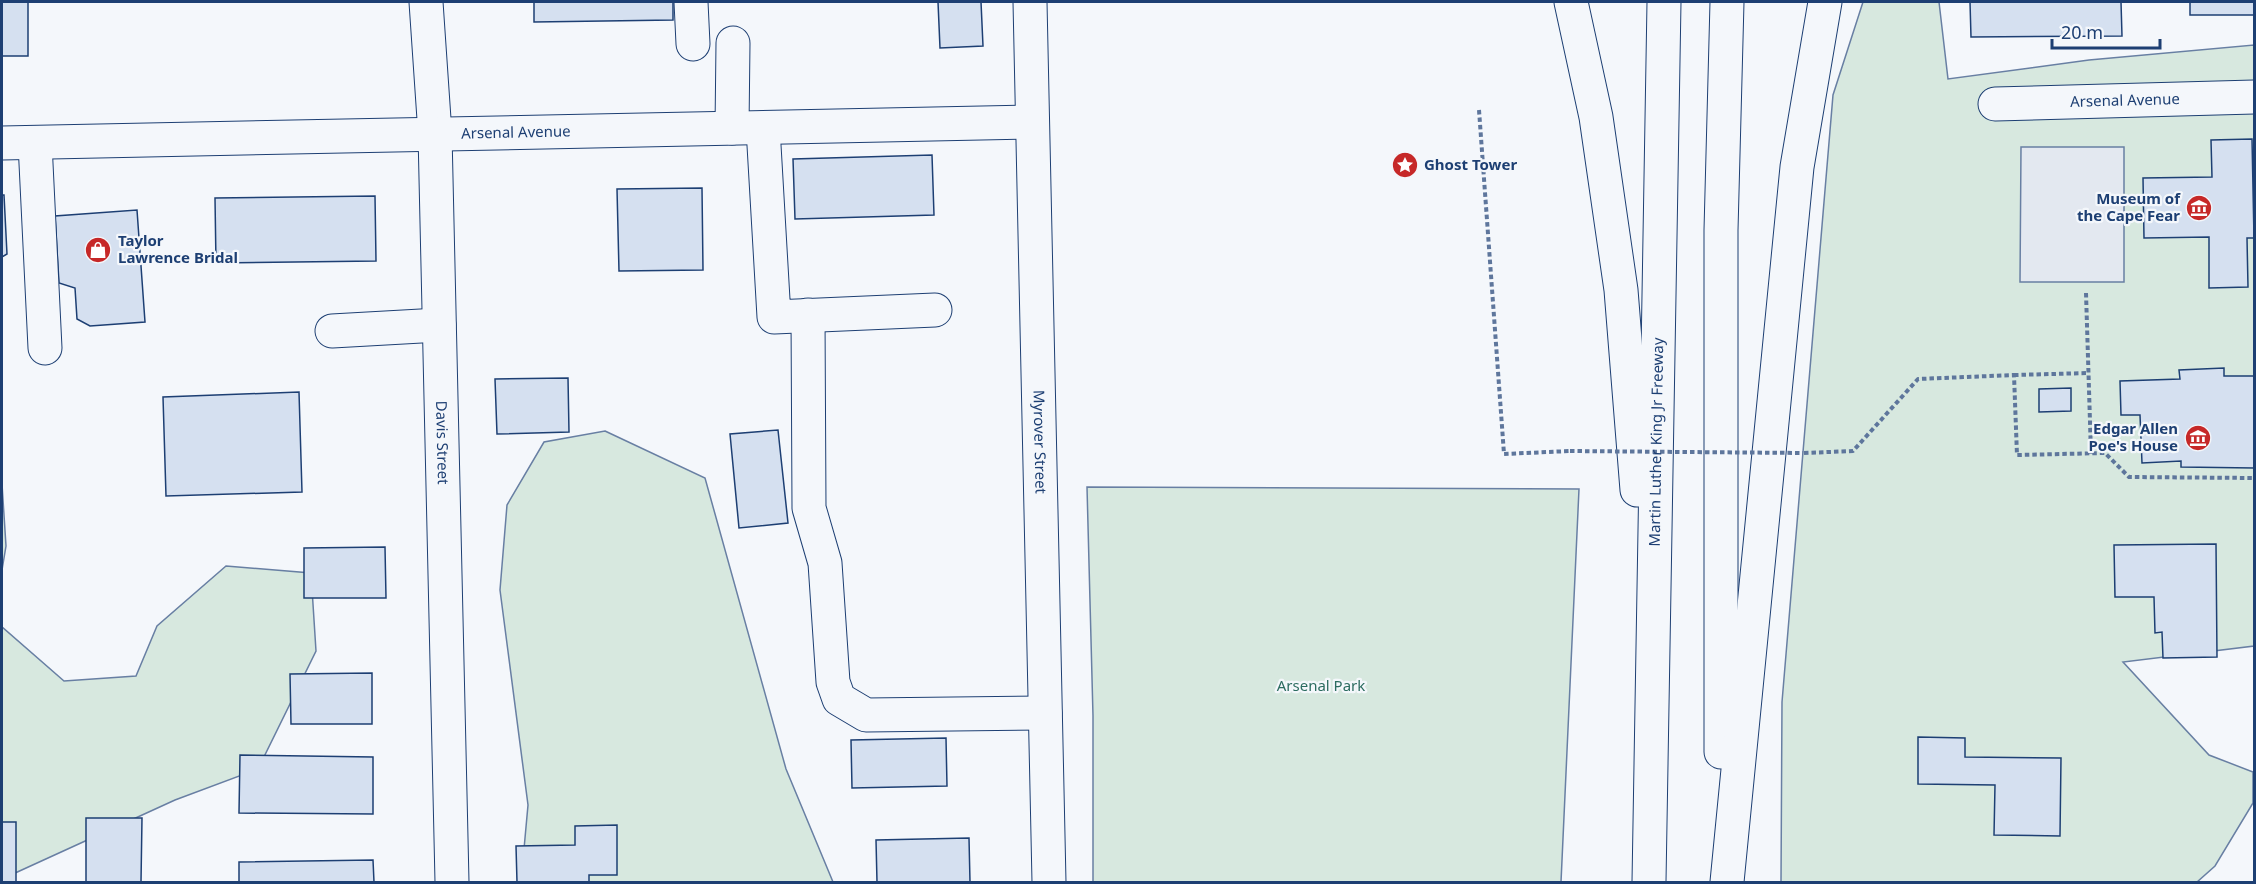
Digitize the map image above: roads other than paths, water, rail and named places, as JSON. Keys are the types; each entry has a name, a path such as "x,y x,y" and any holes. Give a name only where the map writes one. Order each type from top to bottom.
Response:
{"main road":[{"name":"Davis Street","path":"426,2 435,134 452,882"},
{"path":"691,2 693,44"},
{"name":"Myrover Street","path":"1030,2 1049,882"},
{"path":"1571,2 1596,117 1621,290 1653,686"},
{"name":"Martin Luther King Jr Freeway","path":"1649,882 1664,2"},
{"path":"1721,882 1721,230 1727,2"},
{"path":"1727,882 1797,167 1825,2"},
{"path":"733,43 774,317 935,310"},
{"name":"Arsenal Avenue","path":"1995,104 2254,98"},
{"name":"Arsenal Avenue","path":"2,143 1032,122"},
{"path":"35,143 45,348"},
{"path":"808,315 810,508 825,563 833,682 839,699 866,716 1045,713"},
{"path":"332,331 439,325"}],"place":[{"name":"Ghost Tower","path":"1405,165"},
{"name":"Museum of the Cape Fear","path":"2199,208"},
{"name":"Taylor Lawrence Bridal","path":"98,250"},
{"name":"Edgar Allen Poe's House","path":"2198,438"}],"park label":[{"name":"Arsenal Park","path":"1321,686"}]}
